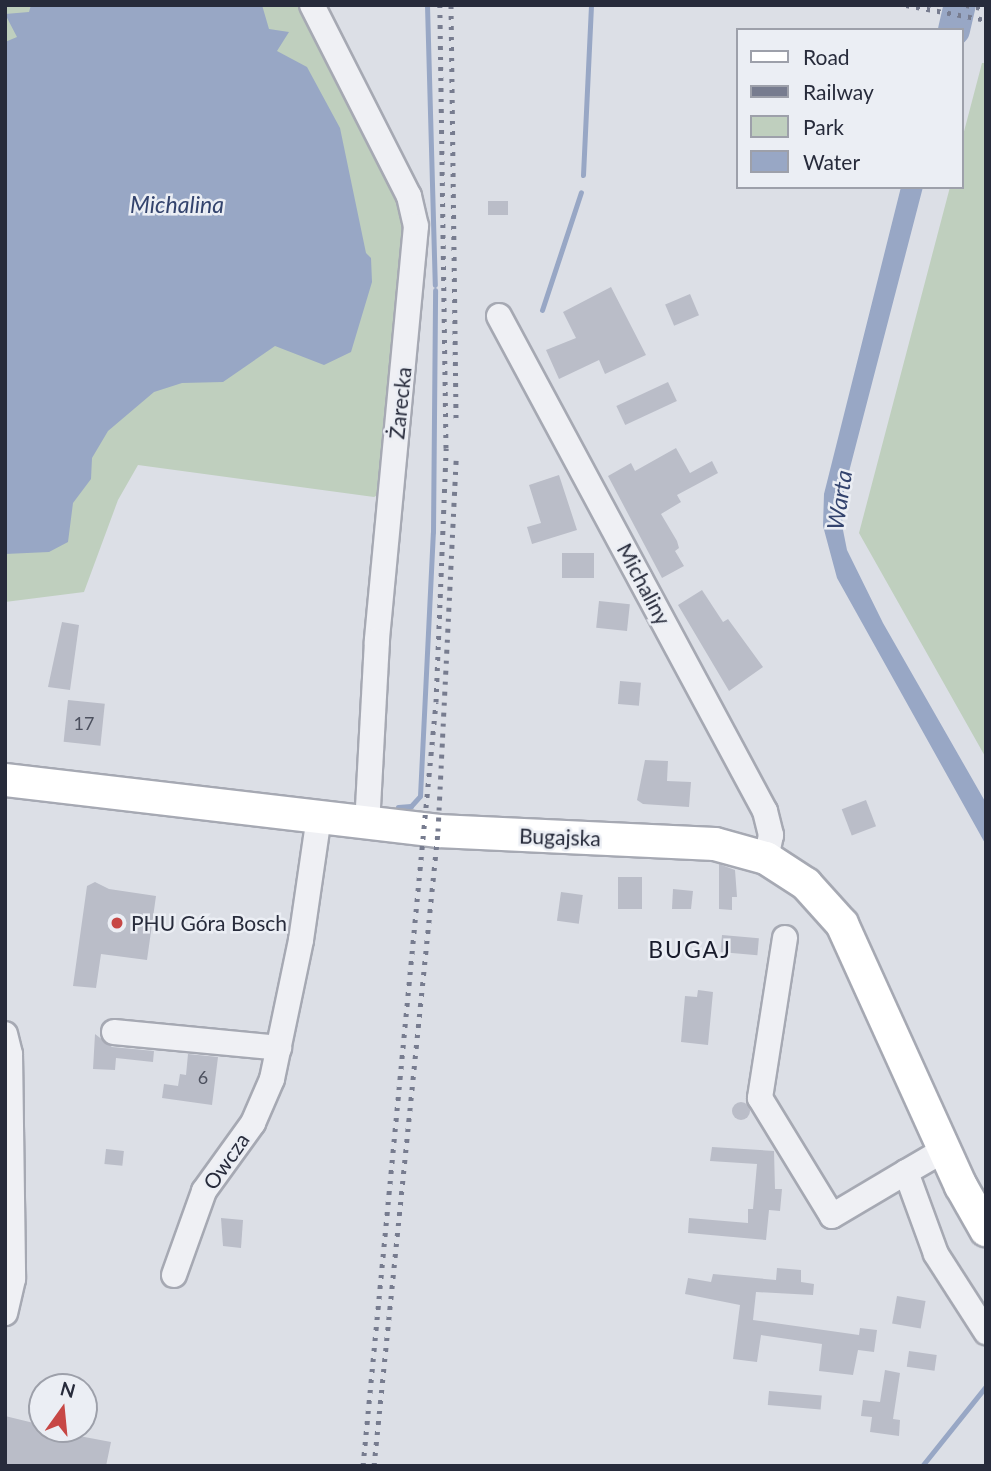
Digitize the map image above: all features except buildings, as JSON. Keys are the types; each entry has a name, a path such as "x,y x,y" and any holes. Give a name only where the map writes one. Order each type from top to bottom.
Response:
{"main road":[{"name":"Bugajska","path":"5,780 488,835 715,844 766,858 806,884 842,924 944,1150 986,1230"}],"street":[{"name":"Żarecka","path":"312,5 405,187 416,226 377,641 367,823"},
{"name":"Michaliny","path":"499,316 759,798 771,835 766,858"},
{"name":"Owcza","path":"174,1275 204,1191 263,1107 279,1048 319,817"},
{"path":"785,939 760,1098 832,1216 944,1150"},
{"path":"114,1032 279,1048"},
{"path":"5,1034 10,1054 13,1279 5,1313"},
{"path":"906,1172 936,1254 986,1332"}],"green space":[{"name":"Michalina","path":"5,5 307,5 409,221 392,487 374,497 138,465 118,500 84,592 5,602"},
{"path":"982,63 986,63 986,758 859,533 949,189 963,189 963,135"}],"water":[{"name":"Michalina","path":"31,5 262,5 269,29 289,32 277,51 307,67 340,128 366,253 371,258 372,282 351,352 324,365 275,346 223,382 182,383 154,392 108,431 92,458 91,479 73,503 68,542 49,552 5,554 5,42 17,37 5,14 29,12"},
{"path":"900,189 922,189 844,491 842,525 847,550 883,623 986,803 986,845 837,578 823,526 824,494"}],"waterway":[{"path":"427,5 435,285"},
{"path":"583,175 591,5"},
{"name":"Warta","path":"954,28 960,5"},
{"path":"542,310 581,192"},
{"path":"398,807 411,806 420,796 433,532 435,290"},
{"path":"986,1362 986,1384"},
{"path":"922,1466 986,1386"}],"railway":[{"path":"363,1466 436,702 446,448 440,5"},
{"path":"451,5 456,418"},
{"path":"906,5 986,20"},
{"path":"966,5 986,9"},
{"path":"374,1466 438,831 456,460"}],"place":[{"name":"PHU Góra Bosch","path":"117,923"}],"district":[{"name":"BUGAJ","path":"690,949"}]}
